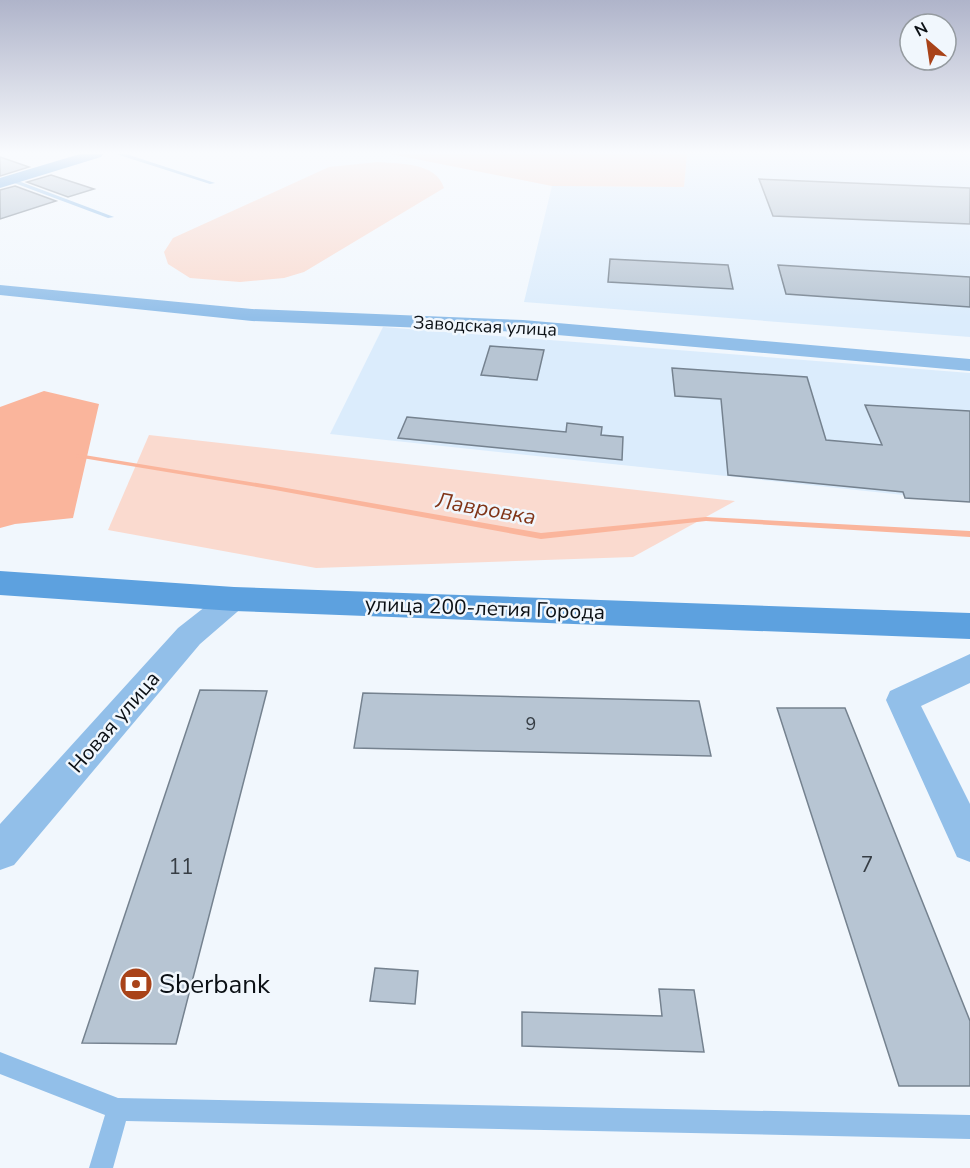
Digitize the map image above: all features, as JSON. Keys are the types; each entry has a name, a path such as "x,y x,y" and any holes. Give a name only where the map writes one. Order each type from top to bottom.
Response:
{"street":[{"name":"Заводская улица","path":"0,290 252,315 523,326 970,365"},
{"name":"улица 200-летия Города","path":"0,583 234,598 970,626"},
{"name":"Новая улица","path":"0,852 189,636 234,598"},
{"path":"970,666 969,669 902,700 970,844"}],"lane":[{"path":"83,209 110,218"},
{"path":"0,1063 118,1109 970,1127"},
{"path":"101,1168 118,1109"}],"shaded area":[{"path":"238,209 410,209 304,272 284,278 240,282 190,278 168,264 164,252 173,238"},
{"path":"547,209 970,209 970,337 524,302"},
{"path":"383,327 970,373 970,502 330,434"},
{"path":"44,391 99,404 73,518 15,524 0,528 0,407"},
{"path":"149,435 735,501 633,557 316,568 108,530"}],"building":[{"path":"0,209 33,209 0,219"},
{"path":"770,209 970,209 970,224 773,216"},
{"path":"610,259 728,265 733,289 608,282"},
{"path":"778,265 970,277 970,307 786,294"},
{"path":"490,346 544,350 537,380 481,375"},
{"path":"672,368 807,377 826,440 882,445 865,405 970,411 970,502 905,498 903,492 728,475 721,399 675,396"},
{"path":"407,417 566,432 567,423 602,427 601,435 623,437 622,460 398,438"},
{"path":"200,690 267,691 176,1044 82,1043"},
{"path":"363,693 699,701 711,756 354,748"},
{"path":"777,708 845,708 970,1021 970,1086 899,1086"},
{"path":"375,968 418,971 415,1004 370,1001"},
{"path":"659,989 694,990 704,1052 522,1046 522,1012 662,1016"}],"waterway":[{"name":"Лавровка","path":"78,456 275,488 541,536 706,519 970,534"}],"place":[{"name":"Sberbank","path":"136,984"}]}
